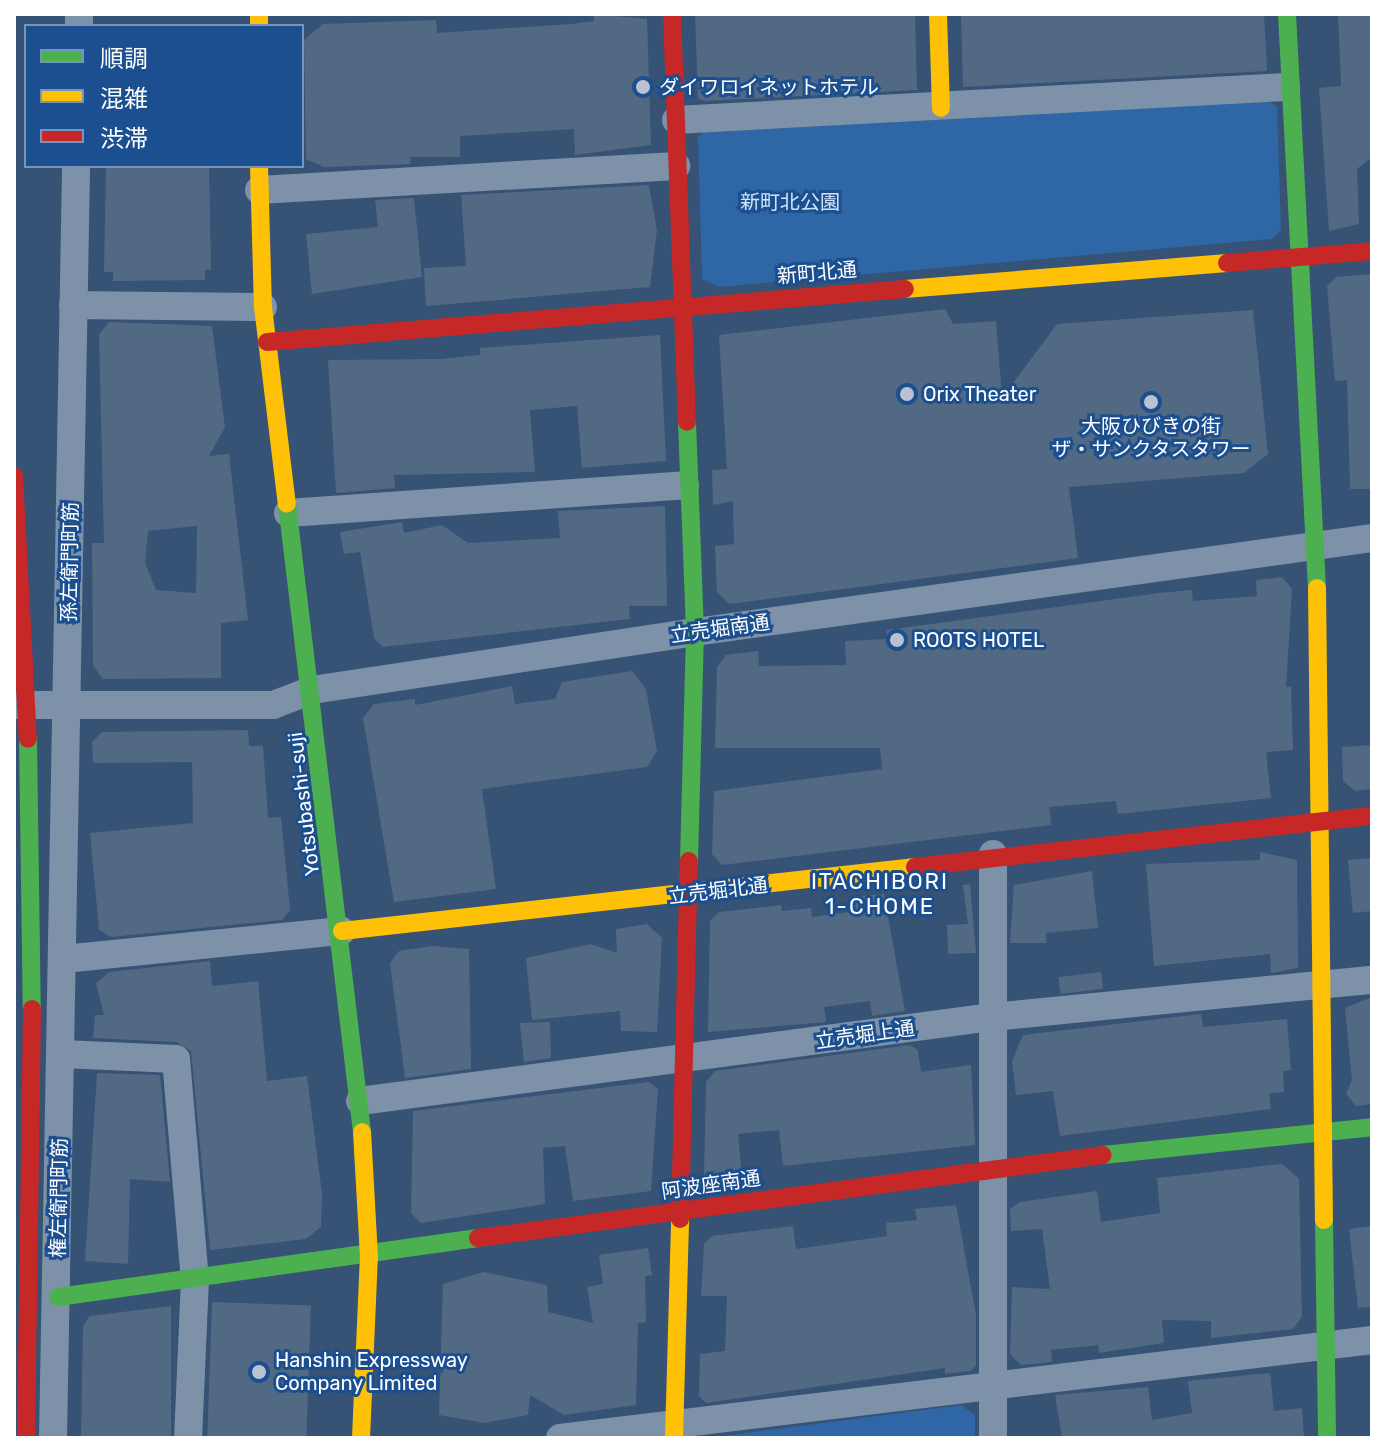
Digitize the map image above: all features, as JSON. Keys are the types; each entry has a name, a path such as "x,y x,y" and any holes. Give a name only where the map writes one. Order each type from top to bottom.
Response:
{"main road":[{"path":"672,14 685,485 695,632 674,1430"},
{"path":"938,14 941,108"},
{"path":"1287,14 1286,87 1316,546 1327,1438"},
{"name":"Yotsubashi-suji","path":"259,178 263,307 342,931 360,1101 369,1257 361,1438"},
{"name":"新町北通","path":"267,342 1372,251"},
{"path":"14,476 35,1160 26,1438"},
{"name":"立売堀北通","path":"342,931 689,896 993,854 1372,816"},
{"name":"阿波座南通","path":"58,1297 369,1257 992,1166 1372,1127"}],"street":[{"path":"676,120 1286,87"},
{"path":"259,178 676,166"},
{"name":"孫左衛門町筋","path":"64,959 76,168"},
{"path":"73,305 263,307"},
{"path":"288,513 685,485"},
{"name":"立売堀南通","path":"14,705 273,705 312,690 695,632 1372,538"},
{"path":"993,854 993,1438"},
{"name":"立売堀北通","path":"64,959 342,931"},
{"name":"権左衛門町筋","path":"53,1438 64,959"},
{"name":"立売堀上通","path":"360,1101 684,1061 992,1017 1372,980"},
{"path":"62,1054 176,1059 195,1279 188,1438"},
{"path":"560,1438 674,1430 993,1384 1372,1340"}],"green space":[{"name":"新町北公園","path":"1263,97 1277,107 1281,230 1272,239 719,287 702,279 698,137 709,128"},
{"path":"962,1405 975,1416 975,1438 706,1438"}],"building":[{"path":"594,14 647,19 651,145 575,155 574,129 460,136 460,157 410,157 411,164 324,167 306,159 304,40 323,24 436,20 437,33 571,24 594,21"},
{"path":"695,14 915,14 917,90 698,99"},
{"path":"961,14 1264,14 1267,71 963,87"},
{"path":"1338,14 1372,14 1372,157 1357,169 1359,224 1329,231 1319,88 1341,86"},
{"path":"106,168 209,168 211,270 205,270 205,280 113,281 113,272 104,272"},
{"path":"649,185 657,230 650,287 426,306 424,268 466,266 461,195"},
{"path":"414,198 422,277 312,294 306,234 378,227 375,200"},
{"path":"1372,274 1372,489 1350,489 1347,380 1335,381 1327,286 1336,277"},
{"path":"945,309 953,324 996,321 1002,398 1057,324 1253,310 1268,454 1244,473 1069,487 1078,558 729,604 717,592 715,546 734,544 733,501 713,505 712,470 727,469 719,335"},
{"path":"109,322 212,326 225,427 209,456 229,454 248,620 221,623 221,678 103,679 93,666 92,543 104,543 99,334","holes":["197,526 196,593 156,590 145,563 148,531"]},
{"path":"660,335 666,461 582,468 577,406 530,410 535,472 394,475 395,488 336,493 328,360 440,359 480,355 480,348"},
{"path":"665,506 667,606 629,606 630,619 383,647 374,638 360,552 344,554 340,532 402,522 404,533 442,525 468,543 560,538 558,511"},
{"path":"1282,577 1292,589 1286,687 1291,686 1293,750 1266,752 1271,798 1118,814 1116,801 1049,807 1051,825 722,865 712,854 714,791 882,769 880,748 715,748 717,667 726,655 758,651 759,666 846,665 845,641 887,639 887,630 1159,593 1192,590 1193,601 1257,596 1256,580"},
{"path":"632,671 646,689 657,751 647,767 482,789 496,889 394,902 363,718 374,704 415,699 415,705 512,686 515,704 555,699 562,682"},
{"path":"248,730 249,746 263,746 268,818 281,817 290,910 282,920 111,937 99,930 90,833 193,823 192,762 93,763 92,742 102,732"},
{"path":"1372,745 1372,789 1355,791 1343,781 1342,747"},
{"path":"1260,852 1297,860 1298,968 1271,973 1270,954 1154,966 1146,864 1260,860"},
{"path":"1372,858 1372,911 1353,913 1348,860"},
{"path":"1092,871 1098,928 1046,933 1046,943 1010,943 1014,885"},
{"path":"970,884 976,953 948,954 947,925 968,924 963,885"},
{"path":"884,894 905,1011 872,1016 870,1001 824,1007 826,1022 708,1032 710,921 719,912 781,905 782,911 811,908 812,917 856,911 854,897"},
{"path":"647,924 662,938 657,1032 621,1031 620,1011 532,1020 526,958 591,944 617,953 616,929"},
{"path":"432,946 469,949 471,1069 405,1078 390,963 399,951"},
{"path":"210,961 212,986 258,981 267,1081 307,1076 322,1194 321,1227 306,1239 210,1250 191,1051 177,1042 93,1038 95,1015 104,1015 96,983 109,972"},
{"path":"1101,972 1103,989 1060,994 1058,977"},
{"path":"1372,997 1372,1104 1356,1106 1346,1094 1352,1080 1345,1008"},
{"path":"1201,1014 1203,1027 1287,1019 1291,1070 1283,1071 1284,1092 1269,1093 1271,1109 1060,1136 1053,1091 1016,1095 1012,1061 1023,1035"},
{"path":"550,1022 551,1058 524,1062 520,1023"},
{"path":"910,1045 918,1050 921,1072 971,1065 975,1145 783,1166 779,1130 738,1134 742,1178 704,1177 706,1082 715,1071"},
{"path":"97,1073 160,1075 170,1182 130,1179 128,1264 85,1261"},
{"path":"649,1082 658,1089 651,1191 573,1201 565,1146 543,1148 545,1204 421,1223 411,1213 413,1111"},
{"path":"1282,1164 1299,1179 1302,1317 1293,1329 1211,1338 1211,1321 1162,1320 1164,1343 1099,1353 1098,1345 1051,1350 1052,1362 1021,1365 1010,1354 1012,1287 1050,1289 1042,1229 1011,1231 1010,1209 1020,1202 1097,1191 1101,1222 1160,1213 1157,1178"},
{"path":"956,1205 976,1315 976,1366 970,1371 945,1374 945,1368 706,1403 699,1396 700,1354 725,1351 727,1296 701,1296 704,1244 712,1236 793,1226 796,1249 887,1236 886,1223 917,1220 915,1209"},
{"path":"1372,1226 1372,1307 1358,1308 1349,1229"},
{"path":"648,1248 652,1275 645,1276 646,1322 638,1323 636,1405 564,1415 530,1395 528,1415 484,1423 439,1415 443,1284 483,1272 547,1285 548,1312 593,1323 587,1287 603,1284 599,1255"},
{"name":"Hanshin Expressway Company Limited","path":"212,1302 311,1305 306,1438 207,1438"},
{"path":"171,1306 171,1438 81,1438 83,1326 90,1316"},
{"path":"1270,1373 1274,1411 1302,1408 1304,1438 1062,1438 1055,1395 1148,1387 1152,1420 1192,1413 1188,1381"}],"traffic: fast":[{"path":"1287,14 1317,588"},
{"path":"687,422 695,632 689,861"},
{"path":"287,504 362,1132"},
{"path":"28,739 32,1009"},
{"path":"1103,1155 1372,1127"},
{"path":"1324,1220 1327,1438"},
{"path":"58,1297 478,1238"}],"traffic: slow":[{"path":"259,14 259,24"},
{"path":"938,14 941,108"},
{"path":"259,168 263,307 287,504"},
{"path":"905,289 1227,263"},
{"path":"1317,588 1324,1220"},
{"path":"342,931 915,867"},
{"path":"361,1438 369,1257 362,1132"},
{"path":"674,1438 680,1219"}],"traffic: jam":[{"path":"672,14 687,422"},
{"path":"1227,263 1372,251"},
{"path":"267,342 905,289"},
{"path":"14,476 28,739"},
{"path":"915,867 1372,816"},
{"path":"680,1219 689,861"},
{"path":"26,1438 32,1009"},
{"path":"478,1238 1103,1155"}],"place":[{"name":"ダイワロイネットホテル","path":"643,87"},
{"name":"Orix Theater","path":"907,394"},
{"name":"大阪ひびきの街 ザ・サンクタスタワー","path":"1151,402"},
{"name":"ROOTS HOTEL","path":"897,640"},
{"name":"Hanshin Expressway Company Limited","path":"259,1372"}],"district":[{"name":"ITACHIBORI 1-CHOME","path":"880,894"}]}
